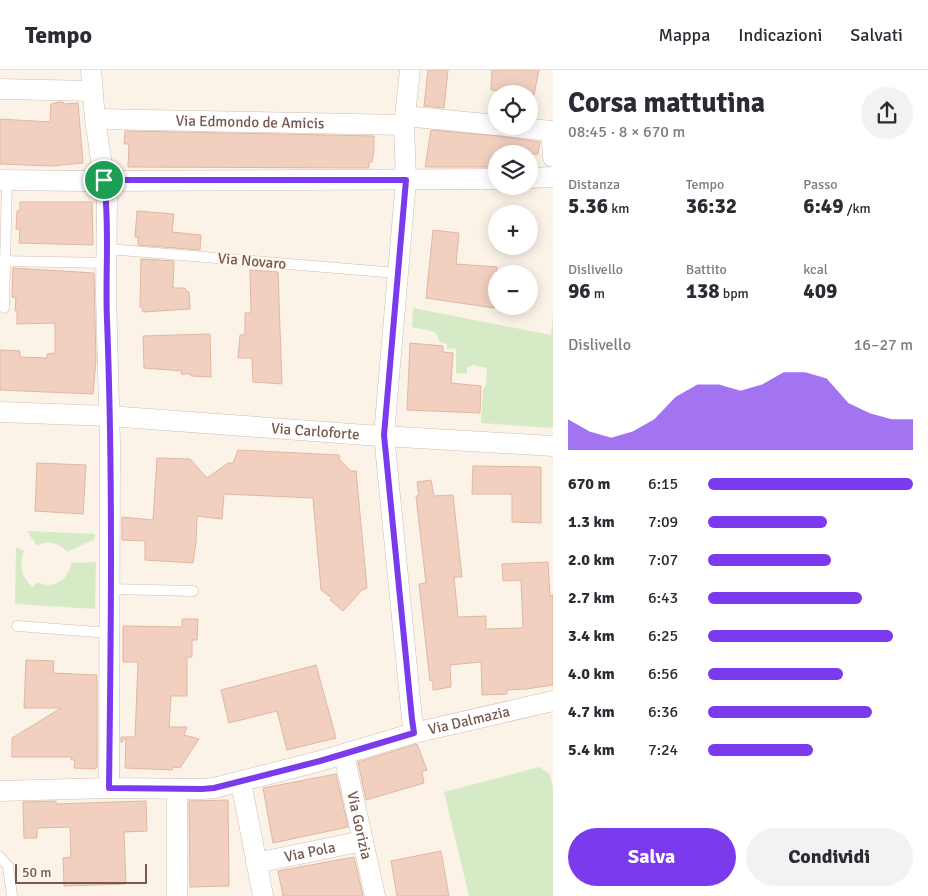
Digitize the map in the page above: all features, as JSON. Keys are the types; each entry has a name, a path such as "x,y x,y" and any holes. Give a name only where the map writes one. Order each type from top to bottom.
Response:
{"street":[{"path":"91,70 95,119 107,200 106,296 110,589 109,788"},
{"path":"410,70 404,121 406,180 384,435 414,733"},
{"path":"0,89 92,91"},
{"name":"Via Edmondo de Amicis","path":"95,119 404,121 488,125"},
{"path":"538,130 551,131 553,157"},
{"path":"538,178 553,177"},
{"path":"4,180 488,179"},
{"name":"Via Carloforte","path":"0,412 109,416 553,446"},
{"name":"Via Dalmazia","path":"0,791 109,788 202,789 241,782 414,733 553,701"},
{"name":"Via Gorizia","path":"344,754 375,896"},
{"path":"241,782 263,896"},
{"path":"176,896 177,789"},
{"name":"Via Pola","path":"256,862 363,841"}],"lane":[{"path":"4,180 2,261 4,308"},
{"name":"Via Novaro","path":"2,261 107,256 397,273"},
{"path":"110,589 193,592"},
{"path":"17,626 110,632"},
{"path":"0,857 8,866 12,896"}],"green space":[{"path":"413,308 551,335 553,315 553,428 481,423 483,390 486,385 487,368 473,365 467,368 467,374 456,373 456,348 447,349 447,344 440,342 435,332 412,327"},
{"path":"27,531 95,534 95,539 67,552 60,546 49,542 37,546"},
{"path":"16,547 24,551 22,571 26,580 33,587 37,582 49,585 64,579 71,563 96,562 95,609 15,604"},
{"path":"539,767 550,774 553,788 553,896 469,896 444,792"}],"building":[{"path":"428,70 448,70 444,108 424,106"},
{"path":"492,70 539,70 536,85 491,85"},
{"path":"59,102 64,104 78,103 83,163 51,166 0,164 0,119 50,122 51,104"},
{"path":"431,130 540,142 538,154 538,145 488,145 488,167 425,167"},
{"path":"125,131 374,136 374,151 372,162 369,162 369,168 128,167 129,144 124,144"},
{"path":"20,202 92,202 93,245 19,243 20,229 16,229 17,211 20,211"},
{"path":"137,211 174,214 172,232 201,235 200,250 138,245 138,237 135,237"},
{"path":"433,230 459,233 456,264 488,266 488,307 426,298"},
{"path":"141,259 174,261 173,288 185,288 189,292 190,309 143,312 142,307 140,307"},
{"path":"13,268 94,273 96,360 93,394 0,390 0,350 20,351 20,357 47,358 47,354 55,353 55,323 17,324 16,298 12,297"},
{"path":"250,270 278,272 282,384 253,382 252,358 238,358 240,335 245,335 245,313 251,313"},
{"path":"210,334 211,377 181,374 182,371 144,368 143,336"},
{"path":"410,343 443,346 443,352 453,353 451,383 481,386 480,413 407,410"},
{"path":"238,450 339,455 340,460 351,471 356,471 367,588 362,590 343,611 330,600 332,598 321,590 313,498 224,494 222,519 197,516 193,563 145,560 145,541 122,540 122,517 153,520 157,458 190,459 207,478 228,463 233,463"},
{"path":"37,463 86,465 83,514 35,511"},
{"path":"473,466 541,467 541,523 512,522 512,494 472,494"},
{"path":"431,480 434,496 453,495 462,577 454,577 458,617 486,616 486,629 523,628 521,580 503,581 502,564 548,562 550,596 553,595 553,685 507,690 507,694 482,695 481,662 450,665 451,687 433,690 433,680 430,681 419,584 426,583 416,496 419,496 417,482"},
{"path":"182,619 198,619 197,640 192,640 192,657 187,657 187,696 171,696 169,727 187,727 184,735 199,739 180,768 173,767 172,770 125,768 126,738 121,743 121,737 135,737 138,662 123,662 123,626 182,627"},
{"path":"26,660 54,661 53,673 97,675 97,767 95,769 74,768 75,760 71,760 71,757 12,757 12,738 61,708 24,708"},
{"path":"316,665 336,738 287,750 277,711 229,723 221,690"},
{"path":"417,744 427,770 422,772 424,783 366,800 358,762"},
{"path":"336,774 348,827 273,843 263,788"},
{"path":"228,800 229,886 190,887 189,801"},
{"path":"56,801 56,804 146,801 147,831 124,832 126,884 64,886 63,858 71,857 70,827 37,828 37,838 24,838 23,802"},
{"path":"441,851 449,896 397,896 391,861"},
{"path":"354,857 363,896 283,896 278,871"}],"route":[{"path":"104,180 406,180 384,435 414,733 320,761 214,788 109,788 111,656 110,396 106,296 108,250 107,200 104,180"}]}
